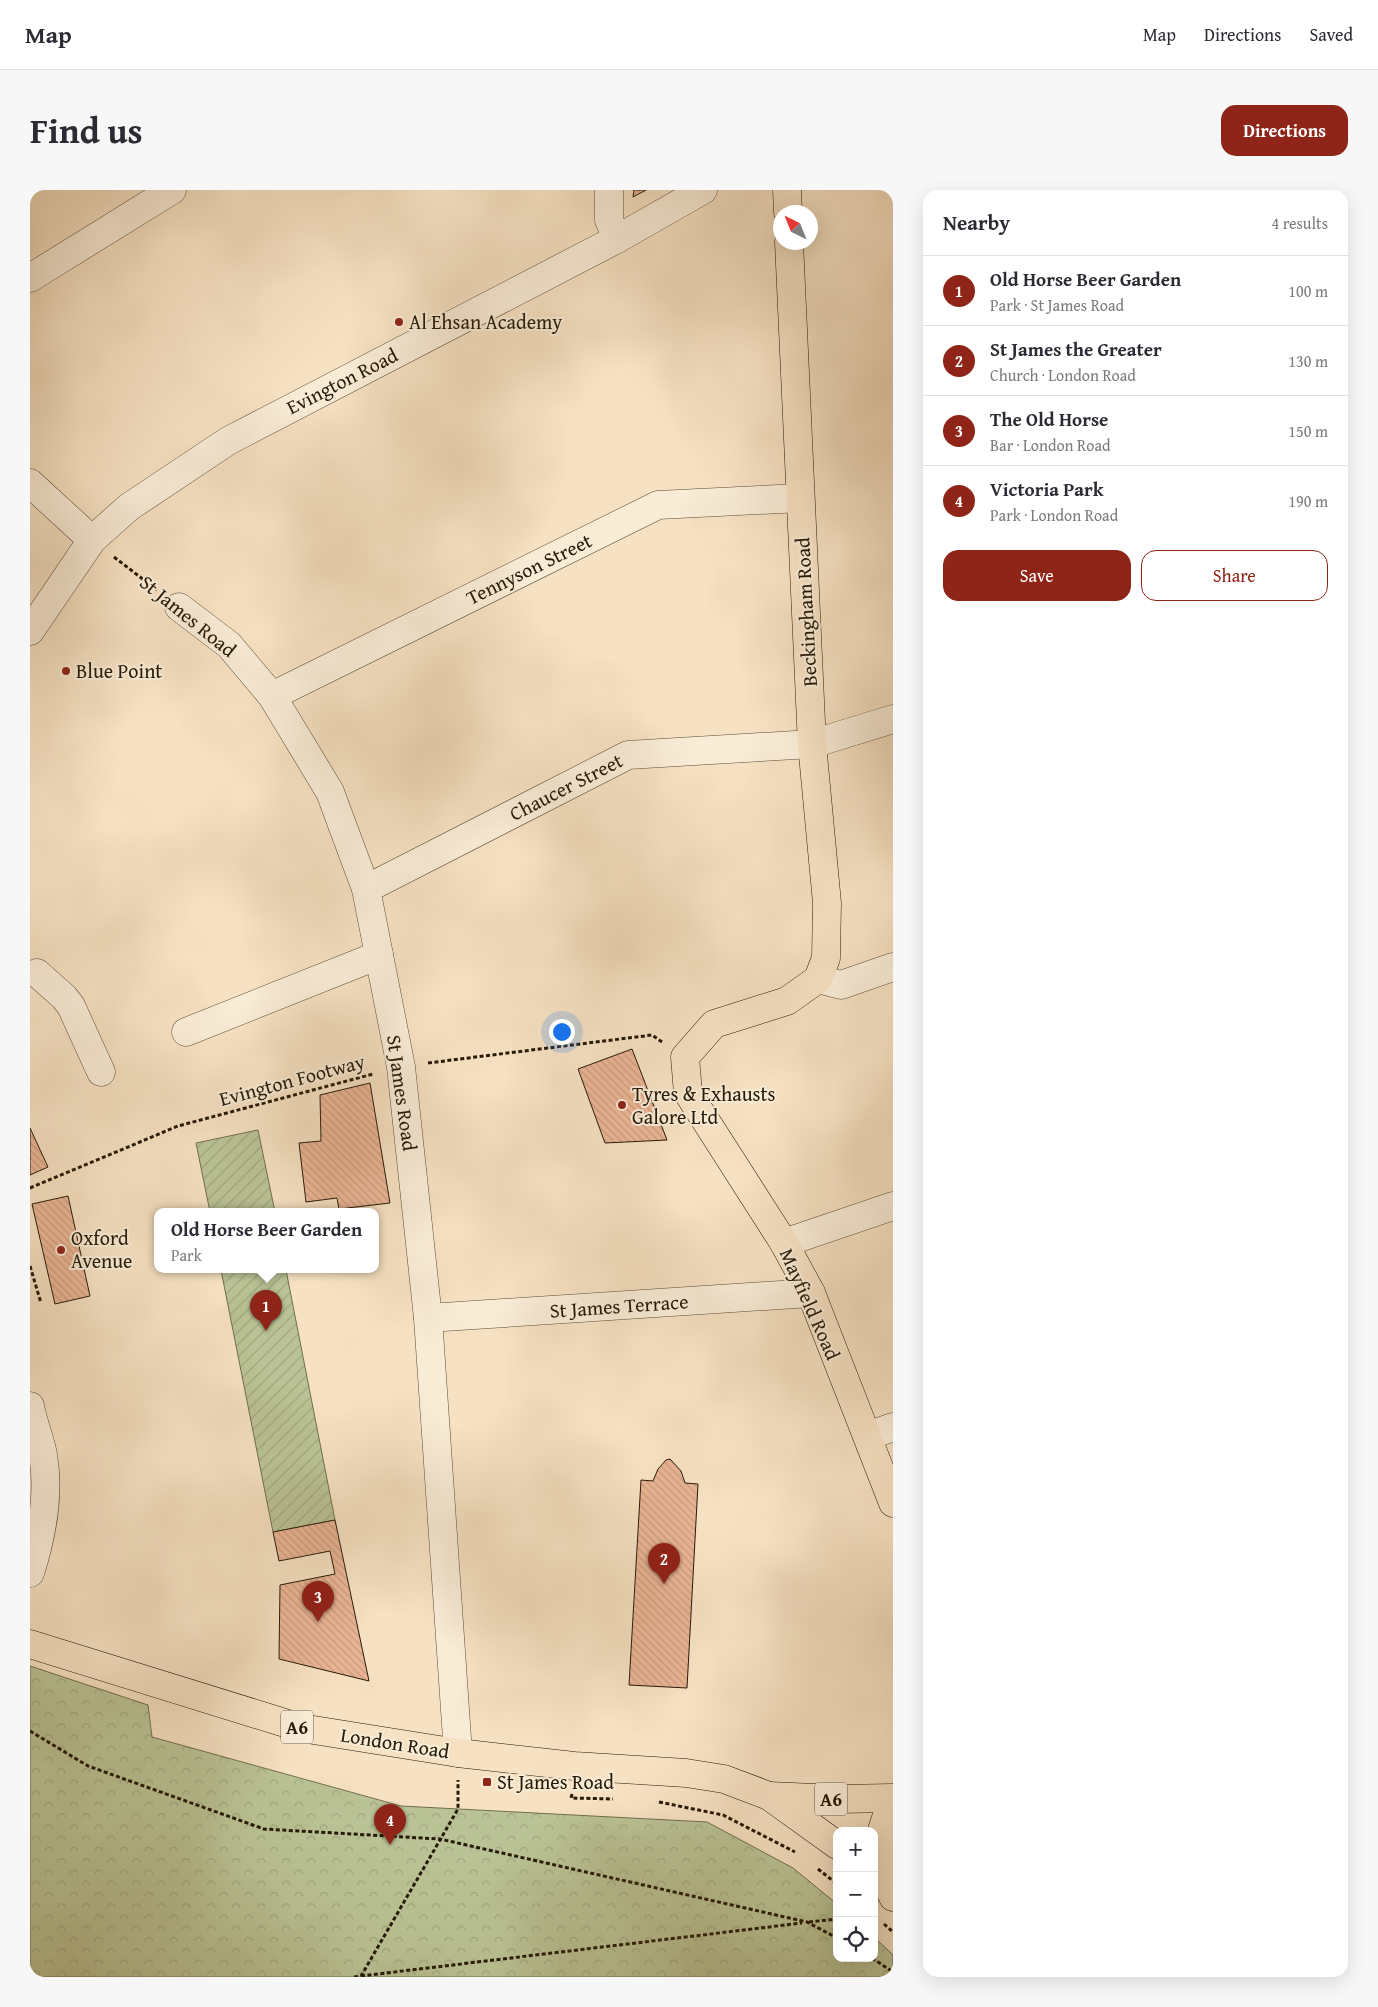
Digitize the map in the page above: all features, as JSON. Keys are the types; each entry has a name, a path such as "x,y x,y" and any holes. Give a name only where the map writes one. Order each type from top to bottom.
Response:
{"main road":[{"path":"787,190 788,205"},
{"name":"Beckingham Road","path":"789,250 812,744 827,903 826,958 818,979"},
{"path":"685,1058 714,1024 787,1001 818,979"},
{"name":"Mayfield Road","path":"685,1058 688,1093 784,1243 810,1294 836,1364 881,1431 893,1502"},
{"name":"London Road","path":"30,1644 301,1728 458,1753 574,1766 686,1772 724,1779 769,1796 833,1842"},
{"name":"London Road","path":"769,1796 837,1799 893,1798"},
{"path":"893,1804 884,1821 878,1847 881,1873 893,1898"},
{"path":"878,1884 893,1898"}],"street":[{"path":"30,278 172,190"},
{"path":"609,190 609,220 617,239"},
{"name":"Evington Road","path":"30,631 92,540 129,507 228,441 617,239 703,190"},
{"path":"30,483 92,540"},
{"name":"Tennyson Street","path":"272,696 658,505 800,498"},
{"name":"St James Road","path":"179,607 229,645 272,696 330,792 366,889 401,1067 428,1318 458,1753"},
{"name":"Chaucer Street","path":"366,889 628,755 812,744 893,719"},
{"path":"186,1032 379,955"},
{"path":"818,979 841,986 893,967"},
{"path":"32,970 64,997 71,1006 101,1072"},
{"path":"784,1243 893,1206"},
{"name":"St James Terrace","path":"428,1318 810,1294"},
{"path":"30,1406 43,1455 46,1491 41,1533 30,1573"}],"path":[{"name":"St James Road","path":"92,540 179,607"},
{"name":"Evington Footway","path":"30,1188 178,1126 401,1067 652,1035 685,1058"},
{"path":"30,1266 41,1303"},
{"path":"30,1732 88,1766 264,1829 440,1839 807,1922 833,1936"},
{"path":"361,1976 458,1809 458,1753"},
{"path":"571,1798 621,1800"},
{"path":"651,1801 723,1814 802,1856"},
{"path":"816,1868 833,1881"},
{"path":"354,1977 833,1919"},
{"path":"878,1962 893,1972"}],"green space":[{"path":"258,1130 274,1208 209,1208 196,1143"},
{"path":"222,1273 287,1273 335,1520 273,1532"},
{"path":"30,1666 148,1705 152,1737 401,1806 707,1822 793,1868 833,1901 833,1962 878,1962 878,1941 893,1955 893,1977 30,1977"}],"building":[{"path":"634,190 646,190 633,197"},
{"name":"Tyres & Exhausts Galore Ltd","path":"632,1049 667,1140 605,1143 578,1069"},
{"path":"370,1083 390,1203 339,1208 337,1198 306,1202 299,1143 321,1141 320,1095"},
{"path":"30,1128 48,1167 30,1175"},
{"name":"Oxford Avenue","path":"68,1196 90,1296 55,1304 32,1204"},
{"path":"670,1459 681,1471 685,1483 698,1484 687,1688 629,1685 641,1480 653,1481 658,1469 666,1460"},
{"path":"335,1520 369,1681 279,1659 280,1585 335,1574 330,1551 279,1561 273,1532"}],"place":[{"name":"Al Ehsan Academy","path":"399,322"},
{"name":"Blue Point","path":"66,671"},
{"name":"Tyres & Exhausts Galore Ltd","path":"622,1105"},
{"name":"Oxford Avenue","path":"61,1250"},
{"name":"Old Horse Beer Garden","path":"266,1331"},
{"name":"St James the Greater","path":"664,1584"},
{"name":"The Old Horse","path":"318,1622"},
{"name":"St James Road","path":"487,1782"},
{"name":"Victoria Park","path":"390,1845"}]}
